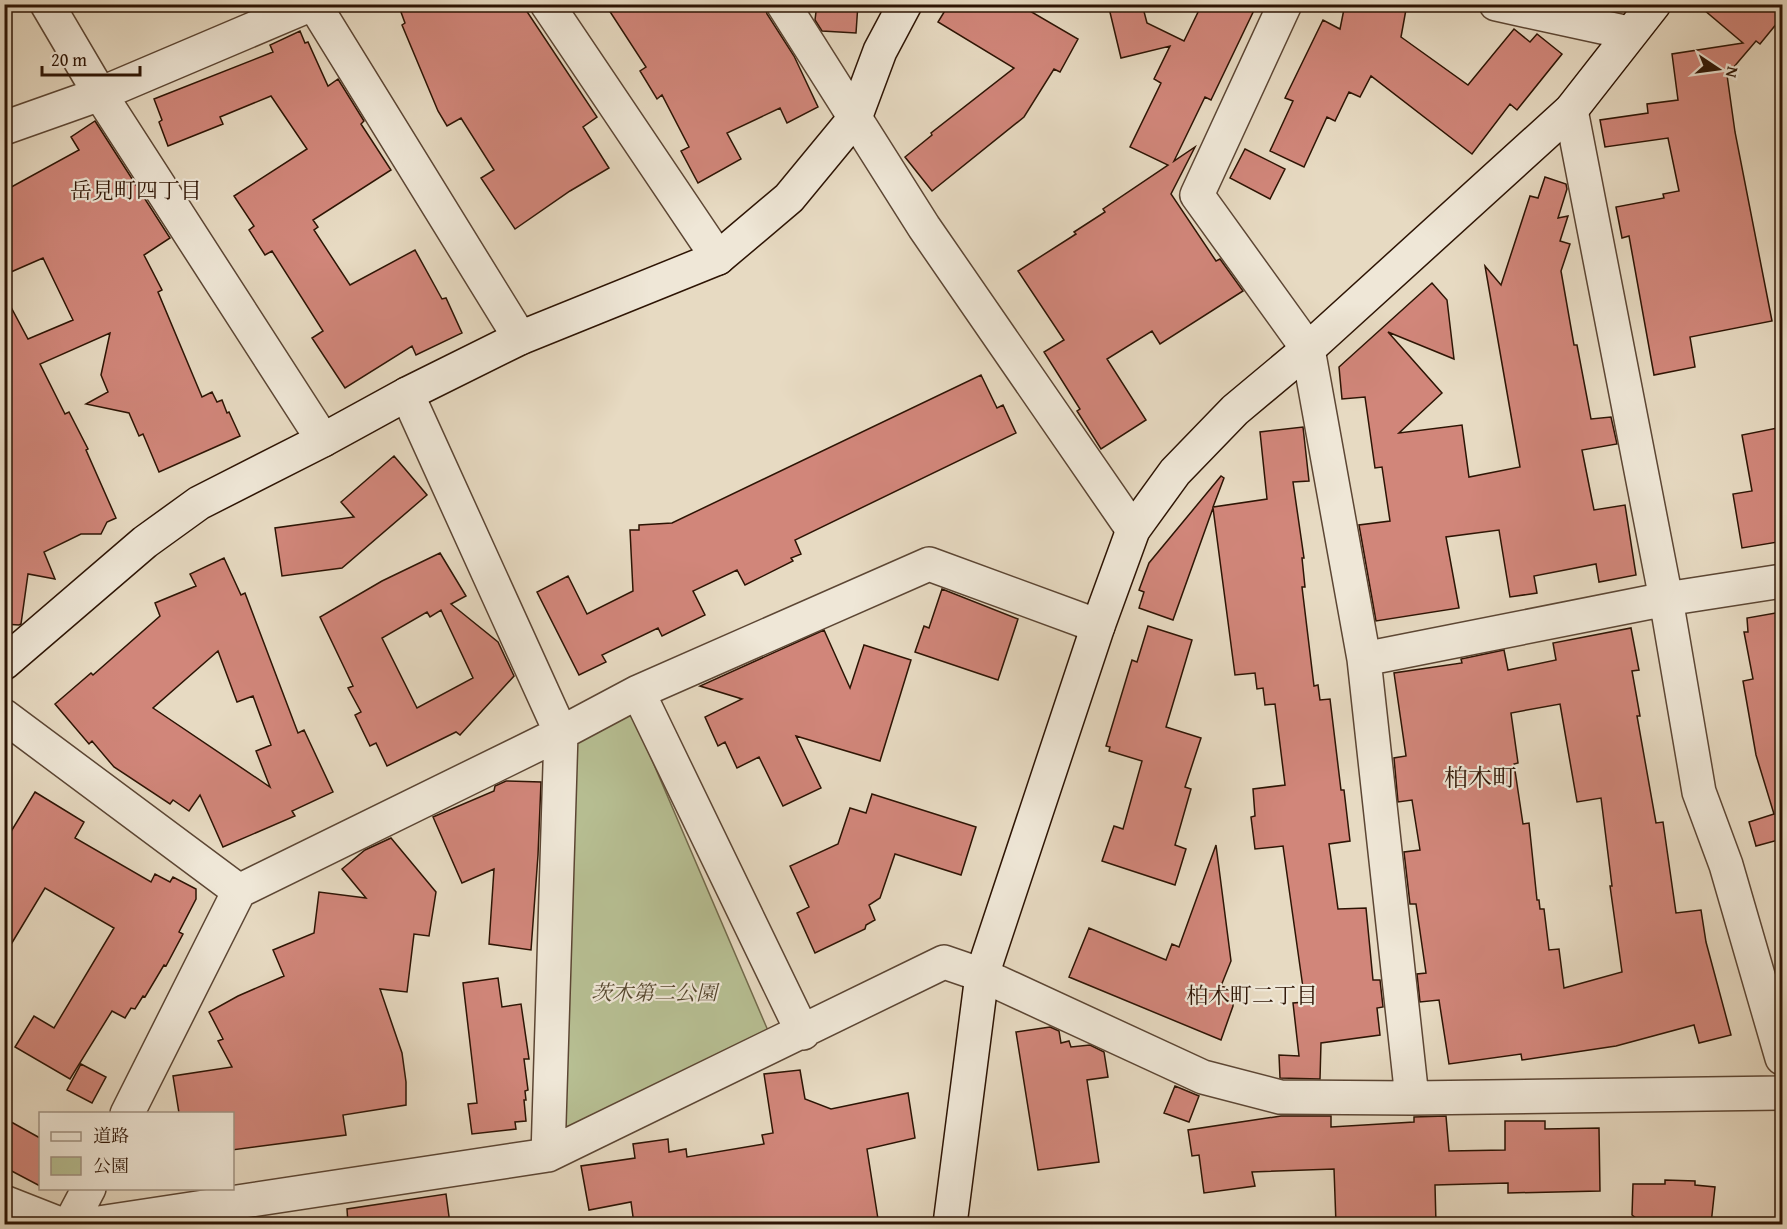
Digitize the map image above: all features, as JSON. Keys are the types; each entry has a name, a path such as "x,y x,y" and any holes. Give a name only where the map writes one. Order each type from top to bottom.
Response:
{"street":[{"path":"46,4 100,94 323,440"},
{"path":"4,128 100,94 313,4 520,338"},
{"path":"547,4 718,258"},
{"path":"783,4 924,227 1133,530"},
{"path":"7,654 145,542 199,503 407,394 520,338 718,258 789,198 855,118 880,51 905,4"},
{"path":"1285,4 1197,195 1308,349 1365,659 1412,1098"},
{"path":"1496,4 1629,33"},
{"path":"950,1224 982,975 1098,626 1133,530 1175,471 1235,410 1308,349 1570,110 1654,4"},
{"path":"1570,110 1666,599 1699,792 1726,865 1782,1058"},
{"path":"407,394 561,733 548,1155"},
{"path":"128,1112 239,891 561,733 638,692 929,564 1098,626"},
{"path":"1365,659 1666,599 1782,581"},
{"path":"638,692 803,1033"},
{"path":"4,716 239,891"},
{"path":"92,1224 548,1155 803,1033 944,962 982,975 1203,1077 1280,1097 1412,1098 1782,1093"},
{"path":"70,1224 88,1190"},
{"path":"4,1202 60,1224"}],"green space":[{"name":"茨木第二公園","path":"631,711 772,1040 561,1130 573,741"}],"building":[{"path":"398,4 522,4 597,117 583,127 609,168 570,191 515,229 481,178 494,170 461,118 447,126 438,111 402,25 405,23"},
{"path":"605,4 764,4 767,14 794,56 818,107 787,123 780,108 727,133 741,159 698,183 681,151 689,147 662,95 657,99 640,71 646,67"},
{"path":"817,4 858,4 856,33 822,31 815,20"},
{"path":"949,4 1018,4 1078,39 1060,72 1054,69 1024,117 932,191 905,157 932,135 931,133 1014,68 938,22"},
{"path":"1108,4 1142,4 1147,23 1184,41 1202,4 1257,4 1211,100 1205,97 1174,161 1195,147 1171,194 1216,261 1220,259 1243,291 1160,344 1152,331 1107,359 1146,420 1101,449 1077,411 1080,409 1044,352 1064,340 1018,271 1076,234 1074,232 1105,212 1103,209 1168,165 1130,147 1161,83 1154,79 1170,46 1121,58"},
{"path":"1345,4 1407,4 1401,37 1468,85 1514,29 1530,42 1537,34 1562,54 1517,110 1510,104 1472,154 1371,76 1360,97 1349,92 1335,121 1327,117 1304,167 1270,151 1293,101 1285,98 1323,20 1340,29"},
{"path":"1697,4 1782,4 1782,17 1760,44 1756,41 1727,75 1735,132 1772,321 1690,337 1695,367 1654,375 1629,236 1622,238 1616,207 1664,198 1663,194 1679,191 1668,138 1605,147 1600,120 1648,113 1647,104 1678,100 1672,54 1743,43"},
{"path":"300,31 305,43 308,42 328,86 338,79 364,121 361,124 391,170 313,220 318,227 314,230 350,285 415,250 442,299 446,298 462,333 416,355 412,346 345,388 312,338 323,331 272,251 265,255 249,230 254,226 234,196 307,149 271,96 220,117 223,124 168,146 154,99 273,52 270,45"},
{"path":"95,121 170,238 144,255 162,290 158,292 202,397 212,392 217,402 222,400 240,436 159,472 143,434 139,436 129,413 86,404 108,392 101,375 110,333 40,364 65,414 69,412 88,449 86,450 116,518 107,522 101,534 81,534 44,552 55,579 28,574 21,624 4,624 4,294 28,339 73,320 43,258 4,275 4,191 79,150 71,137"},
{"path":"1245,149 1285,169 1270,199 1230,178"},
{"path":"1545,177 1566,184 1567,189 1558,218 1568,216 1560,241 1570,244 1561,271 1574,345 1577,345 1591,419 1611,417 1617,444 1582,450 1594,510 1625,505 1636,575 1599,582 1596,564 1534,576 1537,593 1510,597 1499,530 1446,537 1459,608 1376,621 1359,525 1390,521 1382,467 1375,468 1365,397 1342,399 1339,367 1432,283 1447,300 1454,359 1388,332 1442,393 1399,433 1462,425 1469,477 1520,467 1485,266 1501,285 1530,196 1538,198"},
{"path":"981,375 997,408 1003,405 1016,433 795,540 801,554 791,558 793,561 745,585 737,570 693,591 705,615 662,636 658,628 602,655 606,662 579,675 537,592 568,576 587,614 633,591 630,530 639,530 639,525 672,523"},
{"path":"1303,427 1309,481 1293,482 1304,558 1302,558 1305,587 1302,587 1314,686 1318,685 1320,700 1330,699 1350,841 1329,844 1338,909 1366,908 1373,980 1380,980 1383,1007 1377,1008 1380,1035 1321,1043 1320,1079 1280,1078 1279,1055 1299,1056 1293,1003 1305,1002 1283,846 1255,849 1251,817 1255,816 1253,789 1285,785 1275,704 1265,705 1263,688 1257,689 1255,673 1235,675 1213,508 1173,620 1139,608 1144,592 1139,590 1149,563 1221,476 1224,478 1213,507 1267,499 1260,432"},
{"path":"1782,427 1782,528 1776,530 1778,542 1742,548 1733,494 1752,491 1742,435"},
{"path":"394,456 427,495 342,568 282,576 275,528 354,517 341,502"},
{"path":"440,553 466,596 451,604 498,642 514,676 460,735 456,732 387,766 376,743 370,746 355,715 361,712 348,688 353,686 320,617 382,581","holes":["441,610 473,678 417,708 382,638 427,612 430,617"]},
{"path":"224,558 241,595 245,593 298,733 304,730 333,792 292,811 295,816 223,847 200,795 189,811 173,800 170,804 114,767 92,741 89,744 55,704 91,673 93,675 160,616 155,603 196,586 190,574","holes":["218,651 237,702 253,696 271,745 256,751 270,787 153,708"]},
{"path":"942,589 1018,619 998,680 915,652 924,626 929,628"},
{"path":"1782,612 1782,839 1756,846 1749,822 1774,814 1756,755 1743,681 1753,679 1744,632 1748,632 1747,618"},
{"path":"1148,626 1192,640 1166,727 1201,738 1185,787 1191,789 1175,845 1186,849 1175,885 1102,861 1114,826 1123,829 1142,761 1109,751 1110,747 1106,746 1132,660 1137,662"},
{"path":"1631,628 1639,670 1632,671 1640,716 1637,716 1656,823 1663,822 1676,913 1701,910 1706,942 1731,1035 1699,1043 1694,1025 1616,1046 1522,1060 1521,1054 1449,1064 1439,1000 1420,1002 1417,974 1426,973 1416,904 1410,904 1404,852 1420,850 1412,800 1398,802 1394,758 1406,756 1394,673 1462,663 1461,659 1504,650 1508,670 1556,660 1553,643","holes":["1560,704 1577,802 1601,798 1622,972 1564,988 1559,949 1549,950 1544,909 1540,909 1539,900 1537,900 1529,823 1523,824 1514,764 1518,763 1511,713"]},
{"path":"824,630 850,688 864,645 911,660 880,761 796,736 821,788 783,806 759,757 737,768 725,742 718,746 705,717 742,699 700,686"},
{"path":"506,781 541,782 531,950 489,944 494,869 462,883 433,817 494,791 495,786"},
{"path":"35,792 84,822 75,838 151,882 155,874 170,882 173,877 196,889 196,899 179,932 183,934 166,966 164,965 145,997 143,996 135,1009 131,1008 125,1018 112,1011 70,1079 15,1047 34,1016 54,1028 114,928 45,888 4,956 4,843"},
{"path":"872,794 976,827 961,875 895,854 880,898 869,905 875,920 866,925 865,929 815,953 797,913 809,907 790,866 838,844 850,808 866,813"},
{"path":"391,838 436,892 429,936 414,934 407,992 380,989 402,1053 406,1105 343,1115 346,1135 234,1150 234,1112 179,1112 173,1076 232,1067 218,1041 223,1039 209,1012 238,996 284,976 273,950 314,933 319,892 366,898 342,869 365,850"},
{"path":"1216,845 1231,961 1221,986 1233,990 1233,1006 1221,1040 1069,977 1089,928 1166,960 1172,944 1179,947"},
{"path":"498,978 502,1007 521,1004 529,1059 524,1059 528,1090 525,1091 526,1100 524,1100 526,1121 515,1122 516,1129 472,1134 468,1104 477,1103 463,983"},
{"path":"1050,1027 1059,1031 1061,1043 1069,1041 1071,1047 1090,1045 1104,1052 1108,1077 1087,1080 1099,1162 1038,1170 1016,1032"},
{"path":"81,1064 106,1077 92,1103 67,1090"},
{"path":"800,1070 805,1099 831,1109 908,1093 915,1138 867,1149 878,1219 844,1224 634,1224 631,1202 589,1210 581,1166 635,1158 633,1144 668,1139 669,1152 686,1149 687,1157 764,1144 762,1135 773,1133 764,1074"},
{"path":"1175,1086 1199,1096 1189,1122 1164,1113"},
{"path":"1281,1116 1331,1116 1331,1127 1414,1122 1414,1117 1446,1116 1449,1151 1505,1150 1505,1121 1545,1121 1545,1129 1599,1128 1600,1191 1508,1193 1508,1183 1435,1185 1436,1224 1336,1224 1334,1169 1252,1172 1255,1186 1204,1193 1199,1155 1192,1156 1188,1130"},
{"path":"4,1118 39,1137 39,1185 4,1167"},
{"path":"1665,1180 1695,1181 1695,1185 1715,1187 1711,1224 1636,1224 1636,1218 1632,1215 1633,1184 1665,1184"},
{"path":"446,1194 450,1224 348,1224 347,1209"}],"district":[{"name":"岳見町四丁目","path":"136,190"},
{"name":"柏木町","path":"1480,777"},
{"name":"柏木町二丁目","path":"1252,995"}]}
